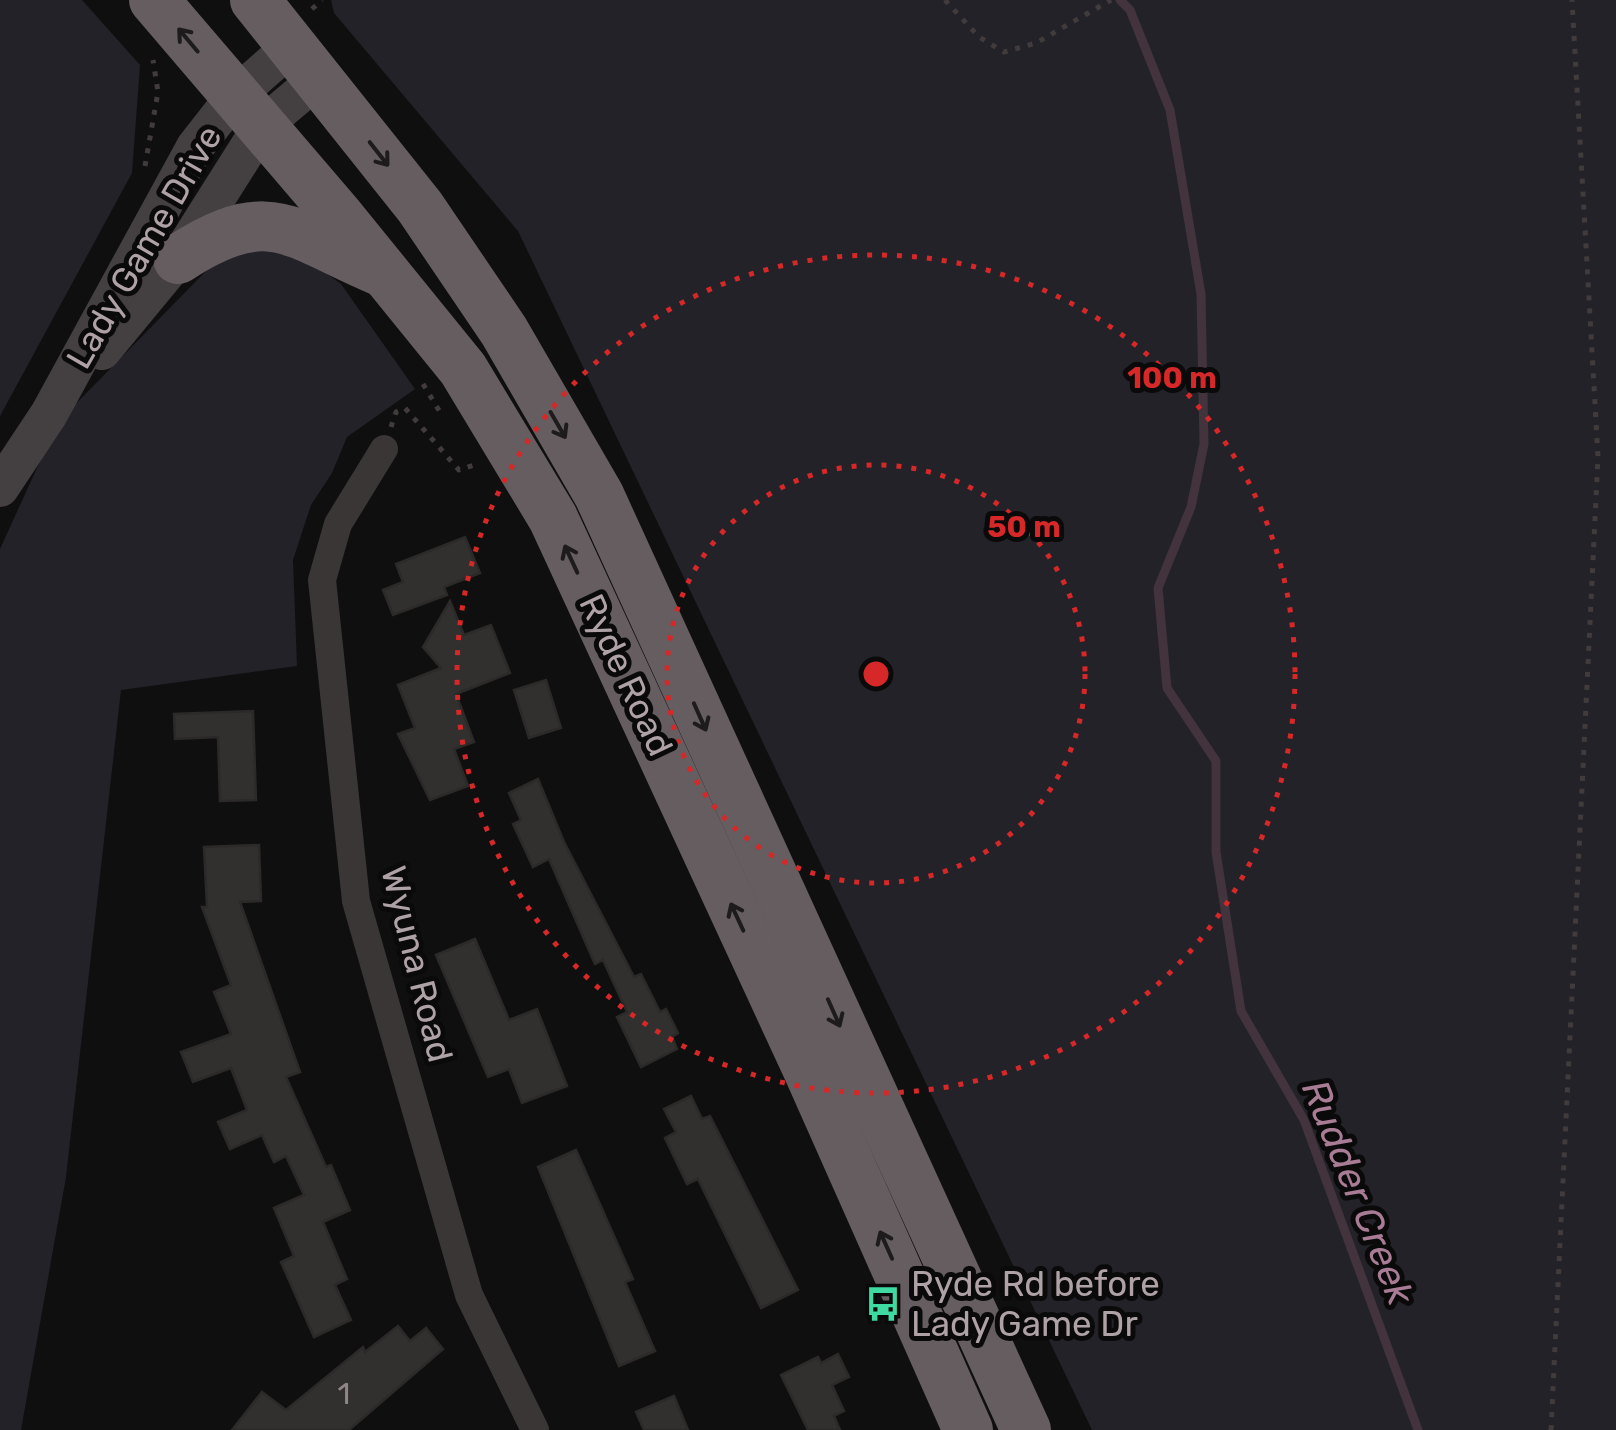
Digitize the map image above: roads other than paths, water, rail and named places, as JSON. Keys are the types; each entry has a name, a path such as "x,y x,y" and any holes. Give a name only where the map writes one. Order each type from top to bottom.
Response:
{"highway":[{"name":"Ryde Road","path":"254,0 308,44 504,331 599,495 1026,1430"},
{"name":"Ryde Road","path":"149,24 249,111 388,274 463,370 553,518 810,1072 968,1430"},
{"path":"178,260 210,239 247,225 271,224 388,274"}],"main road":[{"name":"Lady Game Drive","path":"0,488 48,414 195,147 249,111 308,44"},
{"name":"Lady Game Drive","path":"48,414 178,260 249,111"}],"street":[{"name":"Wyuna Road","path":"384,449 338,524 322,580 356,901 469,1295 533,1430"}],"waterway":[{"name":"Rudder Creek","path":"1120,0 1130,10 1170,110 1201,294 1204,444 1191,507 1158,588 1167,688 1216,761 1216,852 1241,1011 1304,1120 1418,1430"}],"place":[{"name":"Ryde Rd before Lady Game Dr","path":"883,1304"}]}
